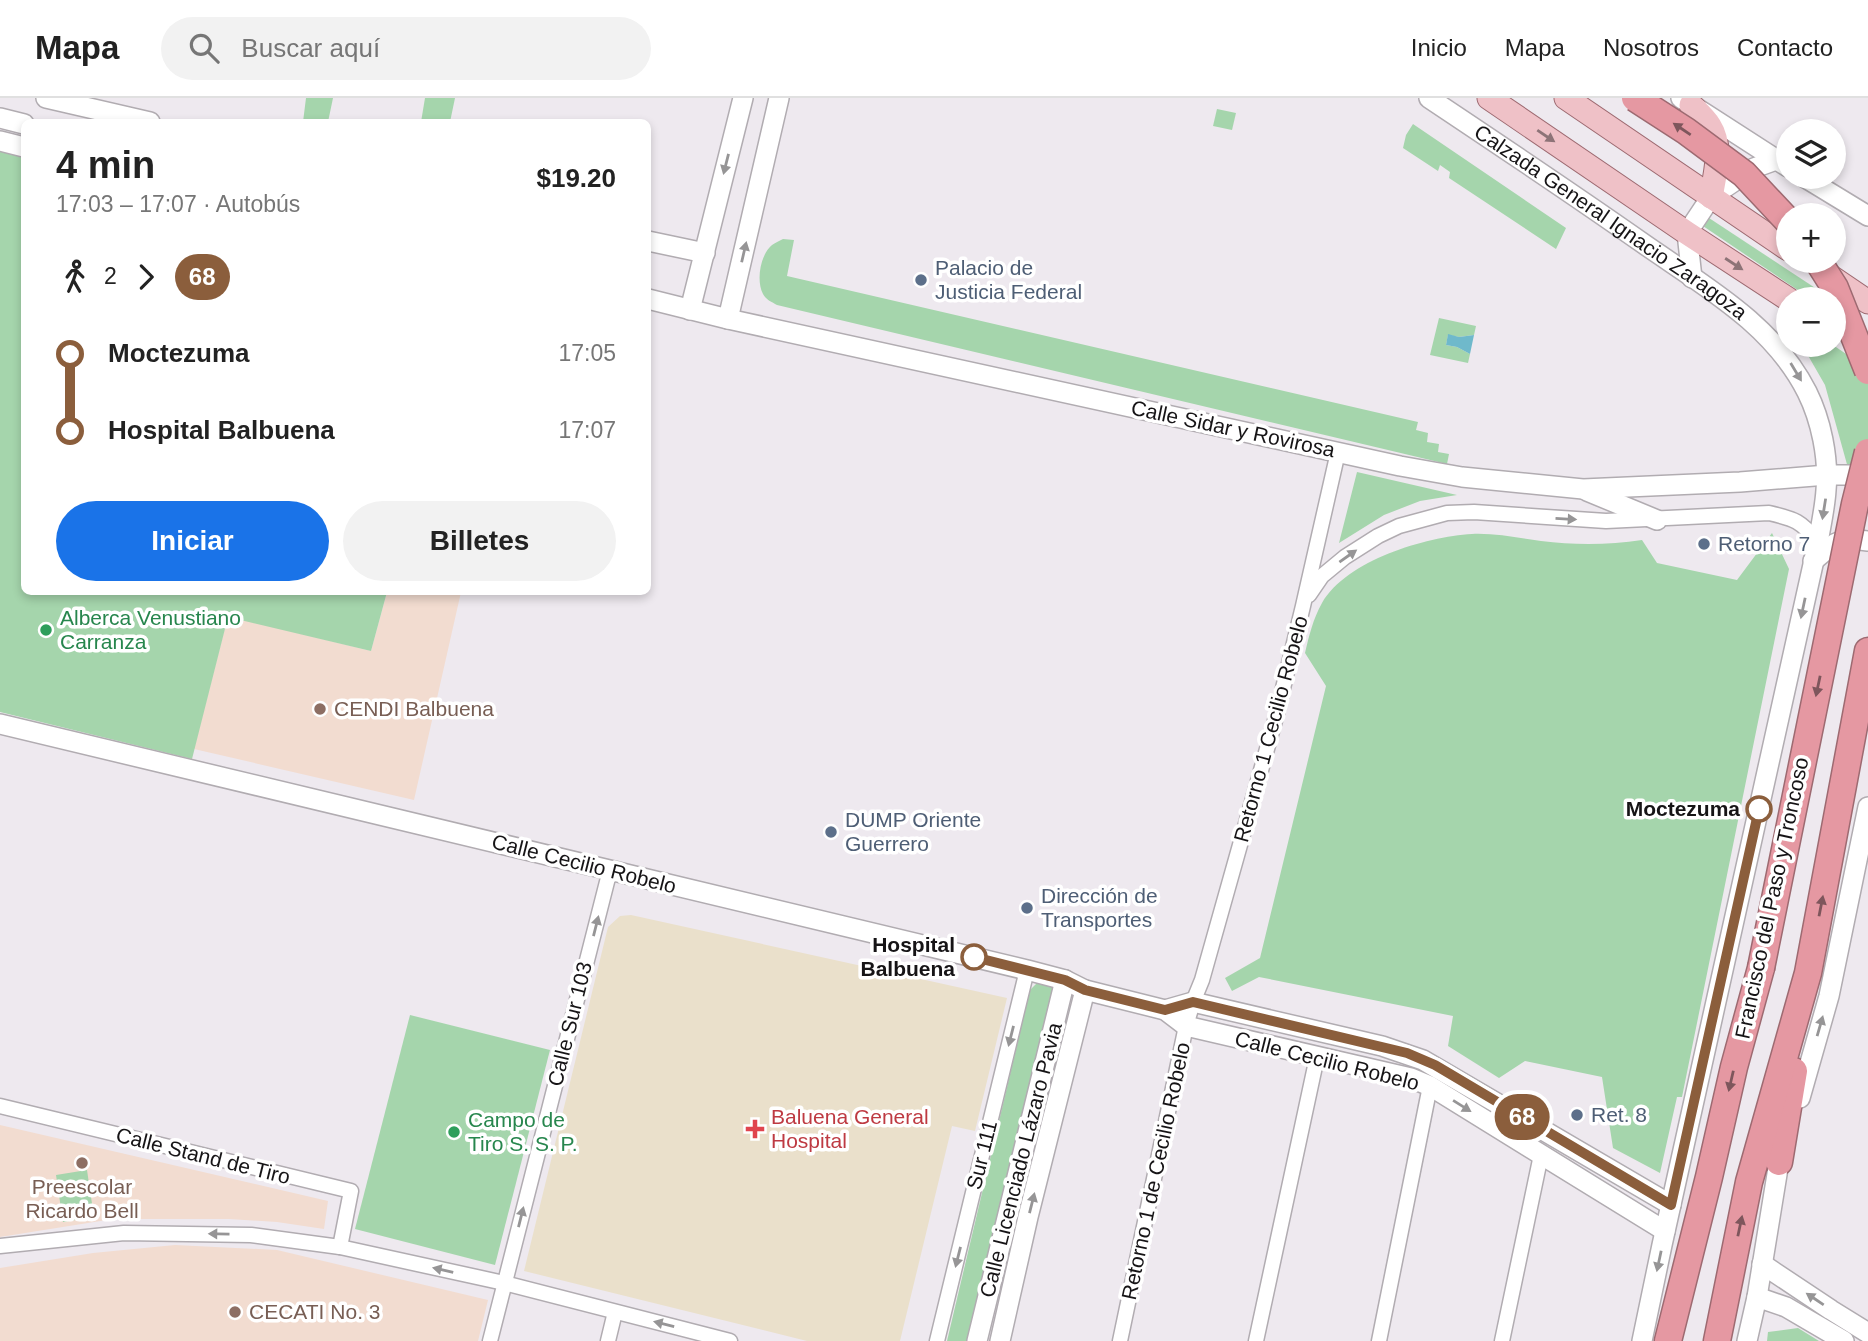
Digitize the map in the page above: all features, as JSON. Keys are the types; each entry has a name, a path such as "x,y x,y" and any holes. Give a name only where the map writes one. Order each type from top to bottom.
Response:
{"highway":[{"path":"1635,98 1744,174 1776,208"},
{"path":"1826,273 1835,288 1868,371"},
{"name":"Francisco del Paso y Troncoso","path":"1668,1341 1734,1067 1761,968 1855,503 1868,452"},
{"path":"1779,1162 1807,980 1868,651"},
{"path":"1717,1341 1749,1182 1807,980"}],"main road":[{"name":"Calzada General Ignacio Zaragoza","path":"1489,98 1776,291"},
{"path":"1566,98 1776,240"},
{"path":"1686,101 1710,126 1715,140 1717,159 1712,197"},
{"path":"1825,273 1868,302"},
{"path":"1846,337 1868,352"}],"street":[{"path":"46,98 137,119"},
{"path":"691,310 743,98"},
{"path":"728,318 779,98"},
{"name":"Calzada General Ignacio Zaragoza","path":"1429,98 1613,222 1734,306 1754,323 1789,361 1808,395 1825,457 1827,475"},
{"path":"1686,101 1776,159"},
{"path":"0,118 21,123"},
{"path":"0,142 21,147"},
{"path":"1692,278 1687,233 1712,197 1754,168 1776,164"},
{"path":"1824,189 1868,216"},
{"path":"651,243 705,253"},
{"name":"Calle Sidar y Rovirosa","path":"651,300 1400,466 1462,477 1583,489 1868,475"},
{"name":"Retorno 1 Cecilio Robelo","path":"1193,1002 1202,980 1265,756 1338,452"},
{"name":"Francisco del Paso y Troncoso","path":"1642,1341 1816,552 1826,497 1827,475"},
{"path":"1583,489 1657,520"},
{"path":"1303,606 1322,576 1345,557 1399,526 1447,513 1474,512 1606,521 1769,513 1793,518 1807,528 1816,552 1847,538 1868,541"},
{"name":"Calle Cecilio Robelo","path":"0,724 1027,970 1065,980 1085,990 1165,1010 1186,1026 1411,1079 1430,1086 1665,1231"},
{"path":"1747,1341 1757,1297 1779,1162 1829,996 1868,807"},
{"name":"Calle Sur 103","path":"490,1341 610,870"},
{"name":"Sur 111","path":"937,1341 1027,970"},
{"name":"Calle Licenciado Lázaro Pavia","path":"979,1337 1065,980"},
{"name":"Calle Licenciado Lázaro Pavia","path":"1004,1340 1034,1193 1085,990"},
{"name":"Calle Cecilio Robelo","path":"1165,1010 1193,1002 1407,1053 1435,1065 1671,1205"},
{"name":"Retorno 1 de Cecilio Robelo","path":"1120,1341 1193,1002"},
{"path":"1376,1070 1382,1046"},
{"path":"1255,1341 1317,1057"},
{"path":"1379,1341 1430,1086"},
{"name":"Calle Stand de Tiro","path":"0,1106 351,1191 340,1247"},
{"path":"1502,1341 1541,1155"},
{"path":"1578,1179 1590,1157"},
{"path":"0,1246 124,1233 251,1235 340,1247 505,1283 713,1339 730,1341"},
{"path":"1762,1264 1868,1333"},
{"path":"1757,1297 1786,1307 1844,1341"},
{"path":"608,1341 615,1312"},
{"path":"979,1337 1004,1340"}],"shaded area":[{"name":"CENDI Balbuena","path":"386,595 460,595 414,800 194,749 228,616 371,651"},
{"name":"Baluena General Hospital","path":"631,915 1007,998 975,1131 952,1126 900,1341 807,1341 524,1271 608,927 620,916"},
{"name":"Preescolar Ricardo Bell","path":"0,1125 328,1201 324,1229 229,1219 113,1219 0,1237"},
{"path":"175,1245 277,1250 488,1300 478,1341 0,1341 0,1268 93,1253"}],"green space":[{"path":"306,98 333,98 329,119 303,119"},
{"path":"425,98 455,98 451,119 422,119"},
{"path":"1217,109 1236,113 1232,130 1213,126"},
{"path":"1413,124 1566,228 1556,249 1449,178 1450,172 1440,165 1438,171 1403,148 1406,135"},
{"path":"0,150 21,154 21,595 386,595 371,651 228,617 192,759 0,712"},
{"path":"1709,218 1776,262 1776,273 1793,273 1814,287 1793,287 1703,226"},
{"path":"783,239 794,240 787,276 1418,422 1416,430 1428,433 1427,442 1439,444 1438,452 1449,454 1447,464 777,305 763,294 760,275 762,261 768,249"},
{"path":"1439,318 1476,326 1474,335 1448,335 1446,345 1470,354 1468,363 1430,355"},
{"path":"1846,354 1868,369 1868,479 1848,468 1825,385 1809,357 1846,357"},
{"path":"1357,472 1457,495 1420,501 1384,515 1339,543"},
{"path":"1772,533 1789,569 1682,1097 1677,1097 1660,1173 1613,1148 1602,1077 1525,1061 1499,1078 1448,1046 1453,1016 1259,977 1232,991 1225,978 1260,958 1326,686 1305,653 1310,634 1322,603 1349,574 1410,546 1453,536 1481,534 1579,544 1642,540 1657,563 1737,580"},
{"path":"1037,983 1053,987 972,1341 947,1341 1030,990"},
{"name":"Campo de Tiro S. S. P.","path":"410,1015 550,1050 495,1265 355,1229"},
{"path":"87,1170 94,1217 63,1222 56,1175"},
{"path":"1798,1328 1819,1341 1767,1341 1768,1332"}],"water":[{"path":"1448,334 1459,337 1474,335 1470,354 1446,345"}],"bus line":[{"name":"68","path":"974,957 1065,980 1085,990 1165,1010 1193,1002 1407,1053 1435,1065 1671,1205 1759,809"}],"place":[{"name":"Palacio de Justicia Federal","path":"921,280"},
{"name":"Retorno 7","path":"1704,544"},
{"name":"Alberca Venustiano Carranza","path":"46,630"},
{"name":"CENDI Balbuena","path":"320,709"},
{"name":"Moctezuma","path":"1759,809"},
{"name":"DUMP Oriente Guerrero","path":"831,832"},
{"name":"Dirección de Transportes","path":"1027,908"},
{"name":"Hospital Balbuena","path":"974,957"},
{"name":"Ret. 8","path":"1577,1115"},
{"name":"Baluena General Hospital","path":"755,1129"},
{"name":"Campo de Tiro S. S. P.","path":"454,1132"},
{"name":"Preescolar Ricardo Bell","path":"82,1163"},
{"name":"CECATI No. 3","path":"235,1312"}]}
